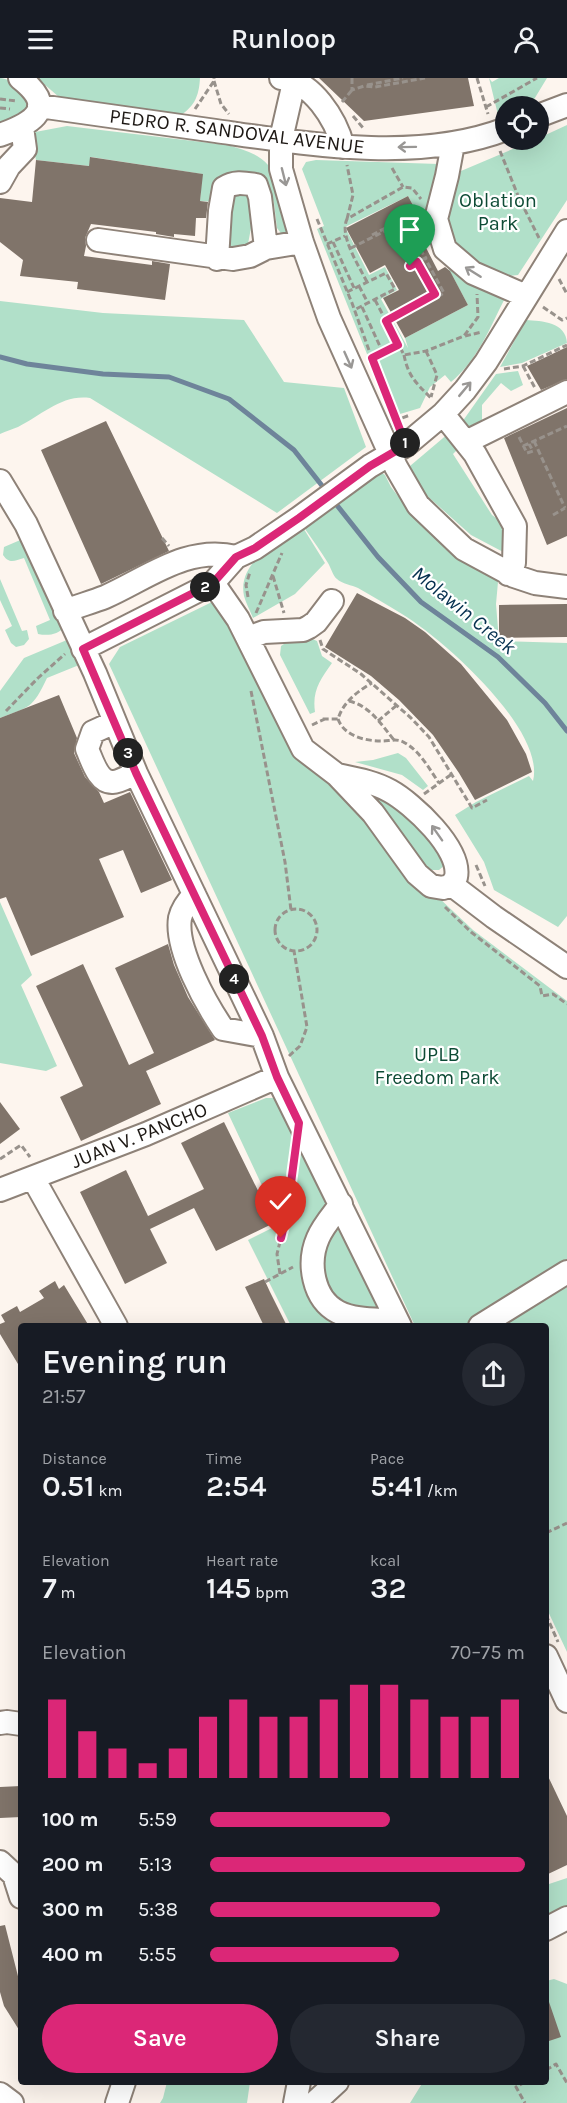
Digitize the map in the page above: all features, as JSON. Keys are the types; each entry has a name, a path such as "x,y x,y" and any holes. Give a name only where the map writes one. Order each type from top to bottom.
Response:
{"street":[{"path":"0,135 22,127 36,116 39,98 32,87 20,78"},
{"path":"343,147 340,134 328,113 313,96 290,79 281,139 281,169 302,242 329,318 389,455 418,505 464,549 508,574 535,583 567,587"},
{"path":"549,112 567,105"},
{"name":"PEDRO R. SANDOVAL AVENUE","path":"39,106 343,147 415,147 453,144 495,132"},
{"path":"0,182 9,166 25,149 22,127"},
{"path":"453,144 436,219 445,249 473,273 526,296"},
{"path":"217,258 224,188 230,184 240,182 256,185 260,197 266,248"},
{"path":"81,644 213,583 243,564 255,548 389,455 437,406 465,390 486,362 567,231"},
{"path":"98,240 233,259 250,256 266,248 302,242"},
{"path":"466,442 567,393"},
{"path":"437,406 466,442 504,503 515,526 514,563 508,574"},
{"path":"0,482 26,524 81,644 136,773 262,1036 277,1077 399,1323"},
{"path":"65,611 104,597 190,556 218,554 243,564"},
{"path":"213,583 238,619 303,749 337,776 373,813 417,874 431,886 444,888 452,885 456,876 456,866 450,851 431,824 406,802 389,791 359,779 337,776"},
{"path":"248,638 264,632 303,630 316,622 332,601"},
{"path":"115,723 93,732 87,749 99,775 105,780 114,782 136,773"},
{"path":"452,885 567,968"},
{"path":"194,894 183,908 180,920 181,941 208,1006 223,1029 262,1036"},
{"name":"JUAN V. PANCHO","path":"0,1190 146,1134 277,1077"},
{"path":"33,1178 114,1323"},
{"path":"341,1204 317,1240 314,1257 315,1283 329,1305 338,1311 350,1316 399,1323"},
{"path":"485,1323 567,1272"},
{"path":"554,1653 567,1701"},
{"path":"0,1723 18,1724"},
{"path":"0,1862 14,1875 18,1888"},
{"path":"549,1927 567,1918"},
{"path":"117,2103 123,2085"},
{"path":"295,2103 298,2085"},
{"path":"314,2103 334,2085"},
{"path":"0,2094 12,2103"}],"path":[{"path":"345,101 352,90 352,78"},
{"path":"352,90 403,78"},
{"path":"364,86 375,87 424,78"},
{"path":"477,78 486,107 495,122"},
{"path":"486,107 537,78"},
{"path":"181,126 198,106 214,79"},
{"path":"214,79 221,104 245,135"},
{"path":"6,100 6,109"},
{"path":"343,147 352,195 344,226 345,236 367,282"},
{"path":"505,150 519,198 567,294"},
{"path":"347,219 403,187 412,188 436,219"},
{"path":"317,218 381,382"},
{"path":"372,235 405,218 444,293 414,310"},
{"path":"351,248 398,225 435,294 386,321"},
{"path":"327,244 345,236"},
{"path":"333,242 354,288"},
{"path":"410,266 431,256"},
{"path":"406,259 414,274"},
{"path":"347,292 386,273 394,289 354,310"},
{"path":"464,336 478,317 473,273"},
{"path":"359,286 368,303"},
{"path":"526,296 562,320 567,318"},
{"path":"375,300 404,355 412,379 437,406"},
{"path":"362,306 383,353"},
{"path":"404,355 426,351 464,336 484,332"},
{"path":"372,358 398,345"},
{"path":"503,369 523,366 567,345"},
{"path":"426,351 437,375 437,406"},
{"path":"523,366 543,403"},
{"path":"389,455 392,412"},
{"path":"529,444 567,426"},
{"path":"534,441 566,508 553,515"},
{"path":"162,538 166,541"},
{"path":"252,609 255,615 286,546"},
{"path":"243,564 249,603"},
{"path":"273,574 288,622 296,630 317,637 322,642 323,649 379,686 397,705 413,717 429,737 472,808 487,800"},
{"path":"6,711 38,678 81,644"},
{"path":"249,681 285,862 291,910"},
{"path":"338,719 349,701 360,690 372,683"},
{"path":"349,701 358,703 369,710 394,740"},
{"path":"378,721 397,705"},
{"path":"310,726 318,722 325,719 322,719 330,719 338,719"},
{"path":"338,719 349,734 357,737 376,741 394,740 408,744 439,783"},
{"path":"423,795 452,774"},
{"path":"291,910 309,914 317,932 312,944 301,951 294,951 280,944 275,935 278,919 291,910"},
{"path":"288,1057 300,1046 307,1027 294,951"},
{"path":"0,1159 21,1145"},
{"path":"280,1274 278,1254 287,1213 295,1154"},
{"path":"265,1282 314,1257"},
{"path":"549,1532 567,1523"},
{"path":"549,1629 554,1653"},
{"path":"549,2068 556,2064 567,2083"},
{"path":"520,2085 516,2087 525,2103"}],"green space":[{"path":"0,78 9,80 18,86 26,93 29,102 27,117 0,128"},
{"path":"37,78 200,78 198,91 191,106 176,118 79,104 59,97"},
{"path":"489,78 492,82 499,78 547,78 536,96 495,96 495,103"},
{"name":"Oblation Park","path":"567,125 567,200 518,275 509,276 477,265 450,244 445,227 447,196 461,171 510,150 549,150 549,133"},
{"path":"67,126 227,145 249,152 259,157 273,171 296,230 283,236 277,228 274,203 268,185 256,179 216,202 200,201 202,174 91,157 89,166 36,160 30,133"},
{"path":"316,160 439,164 436,204 428,234 408,196 345,227 369,275 385,267 397,290 381,299 408,348 405,338 468,305 447,266 481,282 505,298 476,354 451,382 445,375 430,387 420,408 400,414 395,411 380,372 375,374 317,229 324,226 302,169 306,162"},
{"path":"244,190 256,201 248,244 244,248 234,249 228,246 229,199 234,192"},
{"path":"0,301 103,313 244,320 284,382 344,388 366,447 277,513 90,398 61,402 18,427 0,434"},
{"path":"526,320 546,322 558,327 566,336 567,343 522,363 500,367"},
{"path":"518,371 523,385 511,391 501,383 482,405 482,422 467,427 462,422 496,374"},
{"path":"449,433 461,446 453,454 492,515 507,526 507,554 471,535 425,494 410,466"},
{"path":"382,473 411,513 498,582 496,604 499,641 567,643 567,916 558,927 494,890 484,862 455,815 529,776 533,781 533,760 524,737 508,712 487,687 441,643 397,611 358,588 337,579 305,529 375,475"},
{"path":"302,526 325,563 295,594 253,618 244,596 243,584 247,573 261,554"},
{"path":"25,538 65,626 53,634 38,634 36,626 50,620 24,558 10,561 3,555 4,547"},
{"path":"0,579 22,631 27,630 29,639 24,645 16,647 11,643 5,630 12,626 0,600"},
{"name":"UPLB Freedom Park","path":"219,600 303,753 420,880 473,930 567,1001 567,1652 549,1613 549,1323 414,1323 109,664 120,647"},
{"path":"74,637 84,663 47,678 34,701 0,718 0,691 24,658"},
{"path":"310,638 317,641 322,656 332,663 318,686 315,712 310,714 280,655 281,646 287,642"},
{"path":"398,753 406,758 428,786 423,790 402,775 355,762"},
{"path":"373,788 433,839 445,865 439,870 431,870 426,866 369,794"},
{"path":"0,902 32,975 21,985 57,1066 46,1071 0,1063"},
{"path":"266,1098 282,1101 332,1202 311,1284 364,1323 290,1323 248,1240 280,1224 228,1113"},
{"path":"341,1222 382,1310 362,1313 350,1308 333,1292 323,1272 322,1250 328,1237"},
{"path":"567,1878 567,1914 549,1923 549,1884"},
{"path":"554,1979 567,1984 567,2103 410,2103 421,2085 549,2085 549,1980"},
{"path":"166,2085 250,2085 247,2103 160,2103"}],"building":[{"path":"319,78 468,78 474,106 364,121"},
{"path":"90,157 203,174 200,201 208,202 206,218 196,218 195,236 174,234 174,237 156,234 156,232 91,224 85,238 84,256 152,265 152,261 170,264 165,300 77,289 78,282 20,276 23,260 0,242 0,198 32,202 36,160 89,166"},
{"path":"408,196 424,226 427,235 421,238 438,271 445,267 450,271 468,305 405,338 383,298 399,290 385,265 370,273 346,228"},
{"path":"567,347 567,379 541,390 527,366"},
{"path":"567,408 567,536 547,545 504,438"},
{"path":"106,421 169,551 101,584 41,450"},
{"path":"357,593 405,618 425,632 461,664 507,720 526,754 532,772 475,800 433,735 399,700 371,676 325,647"},
{"path":"567,604 567,637 499,638 499,605"},
{"path":"59,695 77,738 74,753 85,777 99,792 104,803 130,792 172,880 141,893 123,850 99,859 124,917 31,956 6,897 0,899 0,718"},
{"path":"168,944 174,965 188,997 215,1040 146,1071 161,1104 81,1141 60,1097 83,1086 36,986 83,964 129,1065 154,1053 115,968"},
{"path":"0,1102 20,1129 0,1144"},
{"path":"224,1122 274,1223 216,1251 194,1208 150,1229 167,1263 125,1284 80,1192 126,1170 148,1216 204,1189 181,1143"},
{"path":"264,1279 286,1323 263,1323 245,1287"},
{"path":"55,1281 59,1289 64,1285 87,1323 18,1323 18,1364 0,1334 0,1324 5,1322 1,1315 17,1306 20,1312 44,1298 39,1291"},
{"path":"549,1778 567,1816 567,1865 549,1874"},
{"path":"18,1786 18,1817 0,1818 0,1787"},
{"path":"5,1925 18,1976 18,2028 4,2006 0,1992 0,1926"},
{"path":"549,2002 561,2037 549,2041"}],"waterway":[{"name":"Molawin Creek","path":"0,357 27,364 103,374 169,377 229,399 294,450 327,492"},
{"name":"Molawin Creek","path":"332,499 378,557 421,602 498,657 545,703 567,731"}],"route":[{"path":"281,1238 287,1213 299,1123 277,1077 262,1036 136,773 83,649 213,583 236,557 255,548 370,466 406,445 372,358 398,345 386,321 435,294 417,262 410,266"}]}
